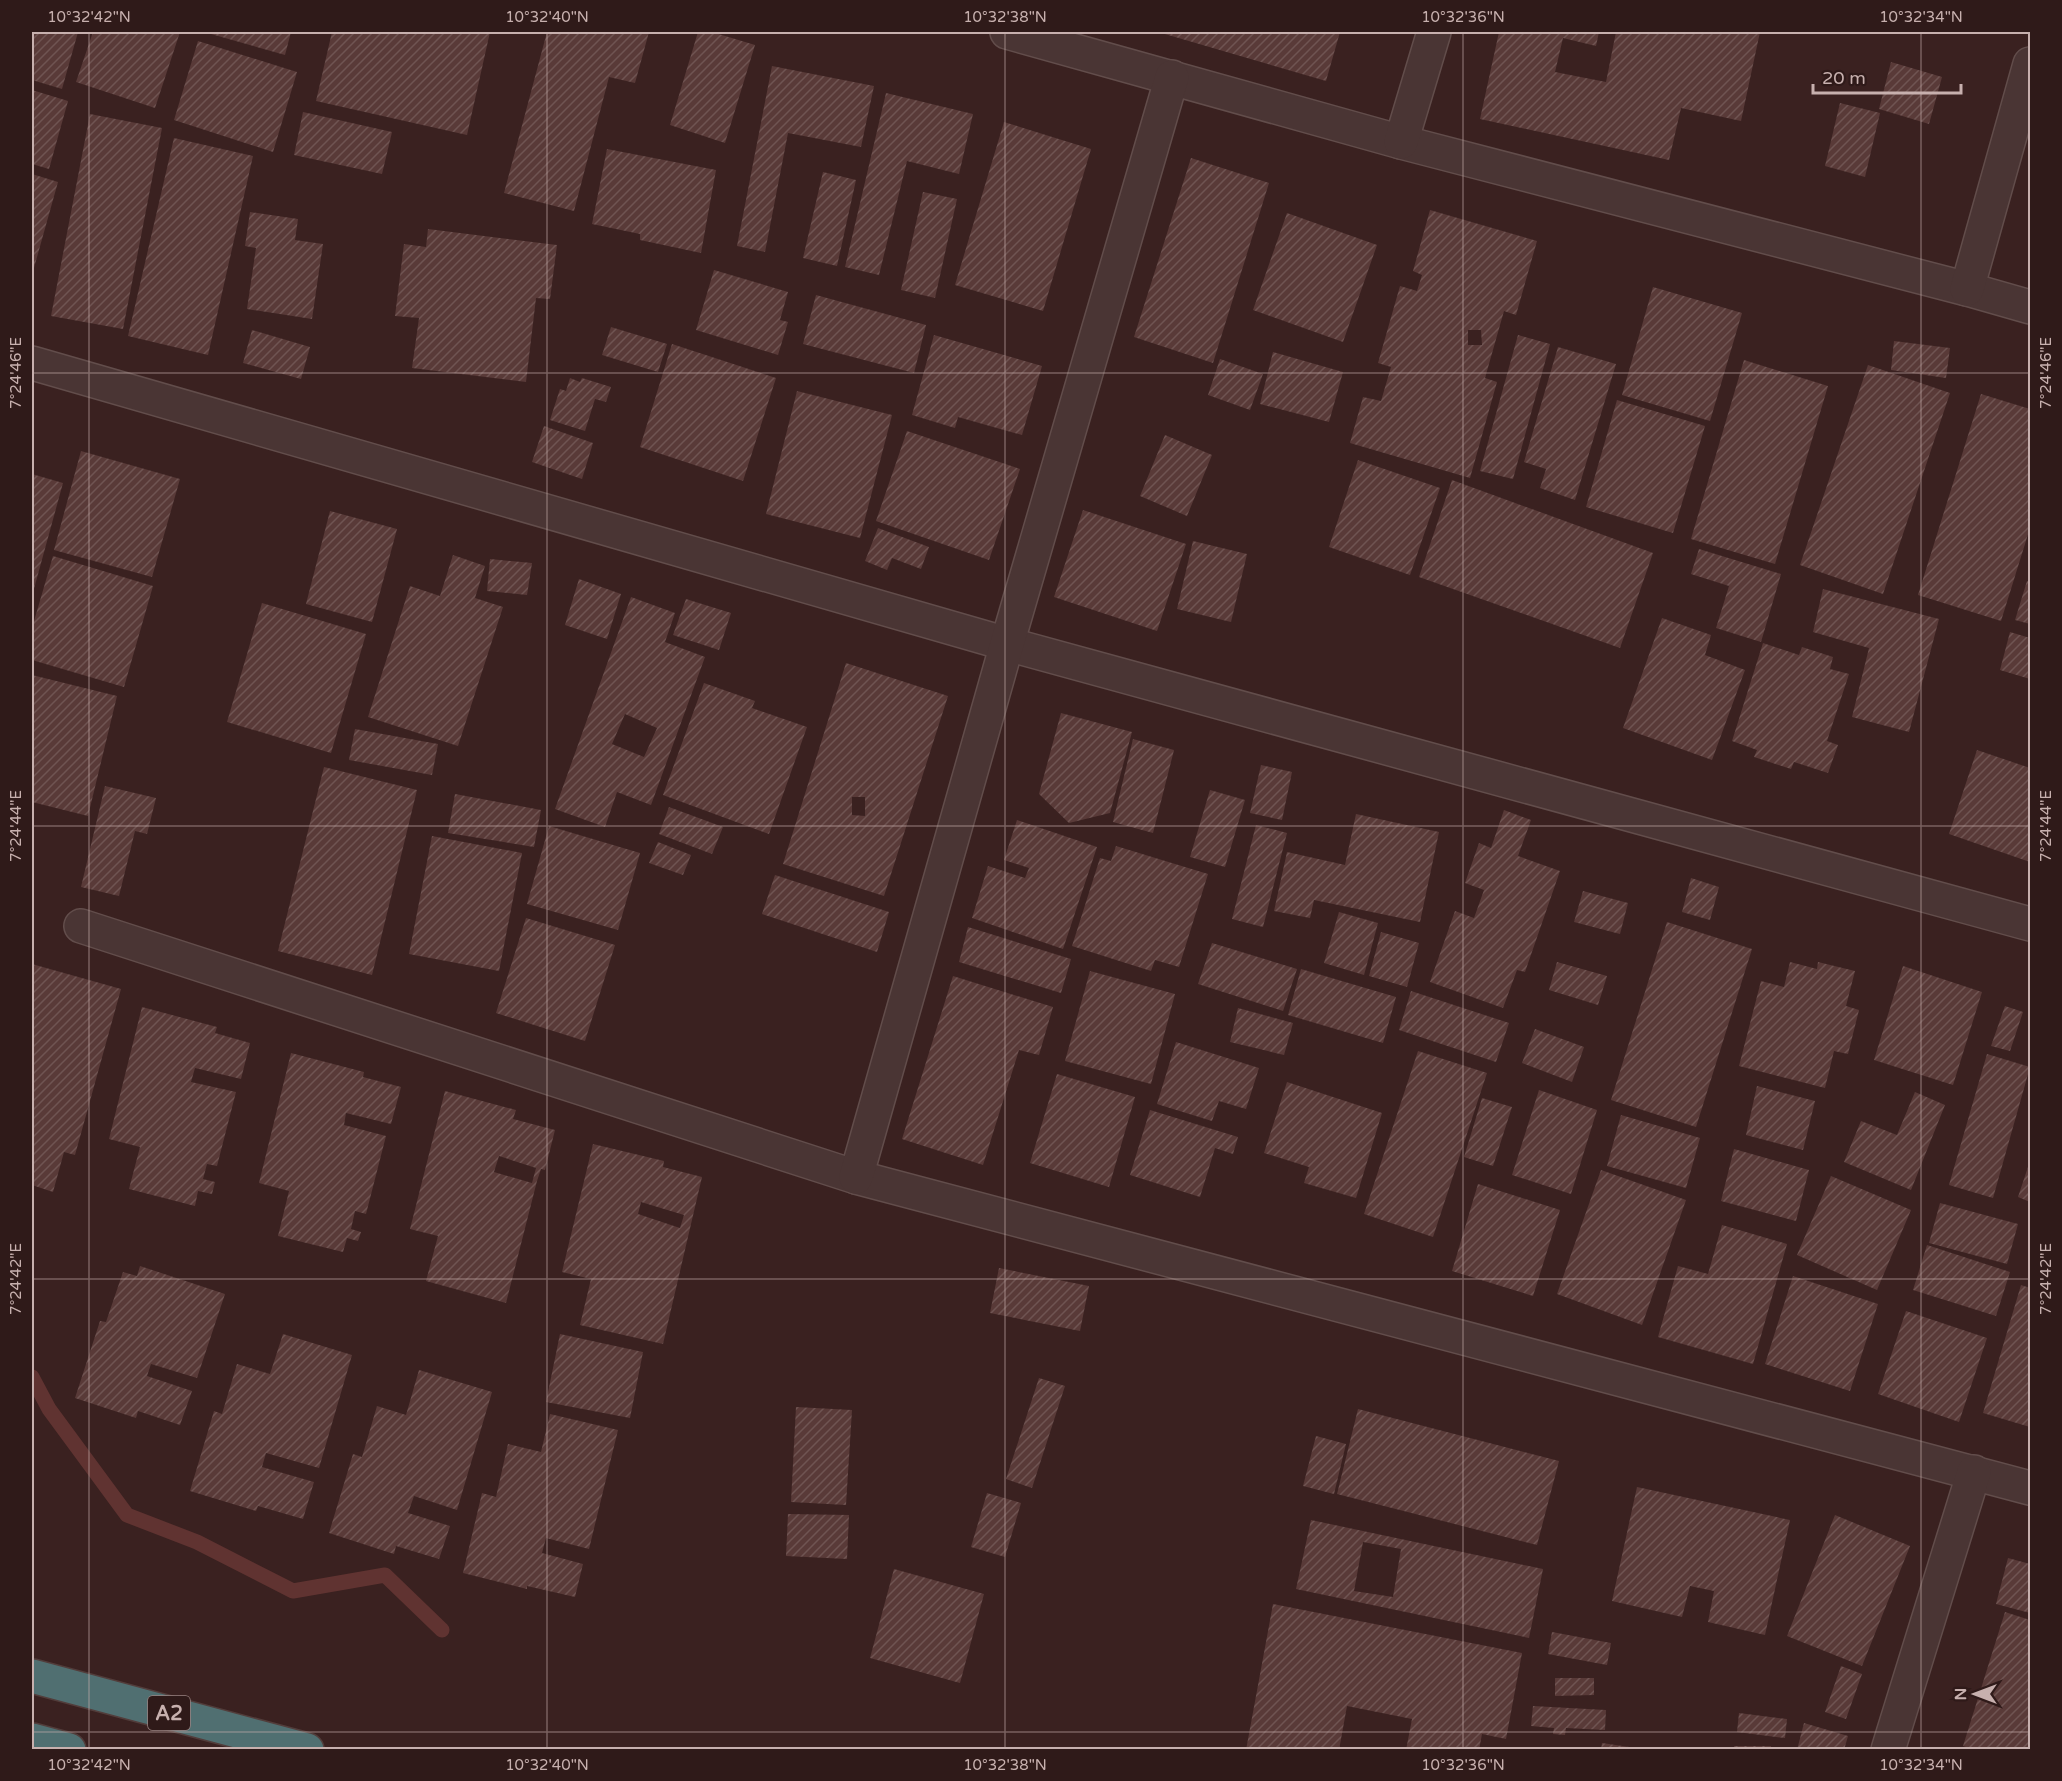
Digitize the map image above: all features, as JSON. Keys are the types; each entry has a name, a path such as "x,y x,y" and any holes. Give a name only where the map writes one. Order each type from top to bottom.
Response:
{"highway":[{"name":"A2","path":"32,1676 307,1749"},
{"path":"32,1740 69,1749"}],"street":[{"path":"1007,32 1401,142 2031,307"},
{"path":"1401,142 1434,32"},
{"path":"1967,289 2031,64"},
{"path":"856,1177 1007,644 1172,77"},
{"path":"32,363 1007,644 2031,924"},
{"path":"81,926 856,1177 2031,1488"},
{"path":"1888,1749 1974,1472"}],"building":[{"path":"32,32 78,32 62,89 32,80"},
{"path":"93,32 180,32 155,108 76,82"},
{"path":"204,32 291,32 285,55"},
{"path":"332,32 490,32 467,135 316,101"},
{"path":"547,32 649,32 635,83 609,77 574,211 504,193"},
{"path":"698,32 712,32 755,45 725,143 670,125"},
{"path":"1158,32 1340,32 1326,81"},
{"path":"1499,32 1599,32 1596,46 1563,38 1555,72 1606,82 1616,32 1760,32 1741,121 1681,108 1669,160 1480,119"},
{"path":"198,41 297,72 273,152 174,120"},
{"path":"1891,62 1942,77 1929,124 1879,109"},
{"path":"772,66 874,86 861,147 788,133 765,252 737,246"},
{"path":"32,90 68,101 49,169 32,164"},
{"path":"886,93 973,114 959,174 907,161 879,275 845,267"},
{"path":"1840,103 1880,113 1865,177 1825,166"},
{"path":"303,112 392,132 382,174 294,155"},
{"path":"90,114 162,128 123,329 51,316"},
{"path":"1004,122 1091,149 1043,311 955,285"},
{"path":"174,138 253,156 208,355 128,336"},
{"path":"607,149 716,170 701,253 640,240 640,234 592,224"},
{"path":"1191,158 1269,183 1213,363 1134,337"},
{"path":"823,172 856,180 837,266 803,258"},
{"path":"32,174 58,182 32,275"},
{"path":"923,192 957,199 935,298 901,290"},
{"path":"1430,210 1537,241 1516,315 1504,311 1485,378 1497,382 1470,478 1350,443 1363,397 1381,401 1391,367 1378,363 1400,286 1417,291 1422,275 1413,271","holes":["1468,330 1481,330 1482,345 1468,345"]},
{"path":"250,212 298,219 295,240 323,244 312,319 247,309 256,248 245,246"},
{"path":"1287,213 1377,245 1343,342 1253,310"},
{"path":"428,229 557,245 550,299 536,298 526,382 412,368 419,318 395,316 404,244 426,247"},
{"path":"714,270 788,292 780,320 788,322 778,355 696,330"},
{"path":"1653,287 1742,313 1710,421 1622,395"},
{"path":"816,295 926,325 914,373 803,344"},
{"path":"611,327 667,344 658,372 602,355"},
{"path":"252,330 310,347 301,379 243,363"},
{"path":"934,335 1042,366 1022,435 958,417 955,428 912,415"},
{"path":"1518,335 1550,344 1513,479 1480,471"},
{"path":"1894,341 1950,348 1946,378 1891,370"},
{"path":"672,344 776,378 743,481 640,447"},
{"path":"1558,347 1616,364 1575,500 1540,488 1546,469 1524,462"},
{"path":"1273,352 1343,372 1329,422 1260,404"},
{"path":"1220,359 1263,374 1250,410 1208,395"},
{"path":"1744,360 1828,386 1775,564 1691,539"},
{"path":"1868,365 1950,393 1883,594 1800,565"},
{"path":"570,378 580,382 582,378 611,387 606,402 595,399 585,431 550,420 560,389 566,391"},
{"path":"797,391 892,415 860,538 766,514"},
{"path":"1981,394 2030,409 2030,528 2001,621 1918,595"},
{"path":"1617,400 1705,426 1673,533 1586,507"},
{"path":"544,426 593,443 582,479 532,462"},
{"path":"907,431 1020,469 989,560 876,521"},
{"path":"1165,435 1212,455 1187,516 1140,496"},
{"path":"81,451 180,479 152,577 54,550"},
{"path":"1358,460 1440,488 1410,575 1329,547"},
{"path":"32,474 63,483 32,596"},
{"path":"1452,480 1653,553 1620,648 1419,577"},
{"path":"1083,510 1186,544 1157,631 1054,597"},
{"path":"330,511 397,529 372,622 306,604"},
{"path":"878,528 929,547 921,569 892,558 887,570 865,561"},
{"path":"1193,541 1247,554 1231,622 1177,609"},
{"path":"1699,549 1781,574 1761,642 1716,628 1729,586 1691,574"},
{"path":"453,555 485,566 475,598 503,607 458,746 368,717 410,586 440,596"},
{"path":"53,556 153,586 124,687 32,660 32,628"},
{"path":"490,559 532,563 527,595 487,591"},
{"path":"579,579 621,594 607,639 565,625"},
{"path":"2027,581 2030,582 2030,624 2015,620"},
{"path":"1823,589 1939,619 1909,732 1852,717 1869,648 1813,632"},
{"path":"631,597 675,613 665,642 705,657 651,805 617,792 605,827 555,809","holes":["625,714 657,728 644,757 612,744"]},
{"path":"686,599 731,613 719,650 673,635"},
{"path":"262,603 366,634 331,753 227,722"},
{"path":"1662,618 1711,635 1705,655 1745,670 1712,760 1623,728"},
{"path":"2010,632 2030,638 2030,679 2000,670"},
{"path":"1763,643 1799,655 1802,647 1833,657 1830,669 1849,674 1827,741 1838,745 1828,773 1794,762 1791,769 1754,757 1757,750 1732,741"},
{"path":"846,663 948,696 884,896 783,864","holes":["852,797 865,797 865,816 852,815"]},
{"path":"32,675 117,696 88,816 32,802"},
{"path":"704,683 755,701 752,708 807,727 769,834 663,795"},
{"path":"1061,713 1132,732 1110,813 1069,823 1039,794"},
{"path":"355,729 438,744 432,775 349,760"},
{"path":"1133,739 1174,750 1153,833 1113,822"},
{"path":"1977,750 2030,768 2030,862 1949,834"},
{"path":"1261,765 1292,772 1282,820 1250,813"},
{"path":"324,767 417,790 372,975 278,951"},
{"path":"105,786 156,798 147,834 135,831 119,896 81,887"},
{"path":"1210,790 1245,800 1225,867 1190,857"},
{"path":"455,794 541,810 534,847 448,833"},
{"path":"669,807 723,827 712,854 659,834"},
{"path":"1504,810 1531,820 1518,856 1560,871 1525,972 1517,970 1503,1008 1430,982 1455,911 1474,918 1484,890 1465,883 1479,843 1491,848"},
{"path":"1356,814 1439,832 1420,922 1314,900 1310,918 1274,911 1287,852 1345,865"},
{"path":"1017,820 1097,847 1063,949 972,918 988,866 1025,878 1029,868 1004,860"},
{"path":"1256,825 1287,833 1263,927 1232,919"},
{"path":"549,826 640,853 618,930 527,904"},
{"path":"432,836 522,853 499,971 409,954"},
{"path":"658,842 691,855 683,875 649,863"},
{"path":"1116,846 1208,874 1179,967 1155,960 1151,971 1072,946 1100,858 1111,861"},
{"path":"775,875 889,912 877,952 762,914"},
{"path":"1691,878 1719,887 1710,920 1682,912"},
{"path":"1583,891 1628,903 1620,934 1574,922"},
{"path":"1339,912 1378,923 1364,975 1324,963"},
{"path":"526,918 615,945 585,1041 496,1013"},
{"path":"1667,922 1752,949 1696,1127 1611,1100"},
{"path":"968,927 1071,959 1061,993 959,962"},
{"path":"1381,932 1419,943 1407,987 1369,976"},
{"path":"1212,943 1297,969 1283,1011 1198,984"},
{"path":"1557,962 1607,976 1598,1005 1549,990"},
{"path":"1790,962 1817,969 1818,962 1855,971 1846,1006 1859,1010 1848,1054 1834,1051 1825,1088 1739,1066 1761,981 1784,987"},
{"path":"32,964 121,989 75,1155 64,1152 53,1192 32,1185"},
{"path":"1903,966 1982,992 1953,1085 1874,1060"},
{"path":"1301,969 1396,997 1383,1043 1288,1015"},
{"path":"1090,971 1175,994 1151,1084 1065,1061"},
{"path":"953,976 1053,1007 1039,1055 1019,1050 983,1165 902,1139"},
{"path":"1411,991 1509,1023 1496,1062 1399,1030"},
{"path":"2005,1006 2023,1012 2010,1051 1991,1046"},
{"path":"142,1007 217,1027 215,1033 250,1043 241,1079 195,1068 191,1082 236,1092 217,1166 207,1164 203,1179 215,1182 212,1194 198,1191 195,1206 129,1189 140,1147 109,1139"},
{"path":"1238,1008 1293,1023 1284,1055 1230,1042"},
{"path":"1535,1029 1584,1047 1572,1082 1522,1063"},
{"path":"1176,1042 1259,1068 1246,1109 1219,1101 1212,1121 1157,1104"},
{"path":"1418,1051 1487,1073 1433,1237 1364,1214"},
{"path":"291,1053 364,1072 363,1077 401,1087 391,1124 346,1113 344,1125 386,1136 366,1214 355,1211 351,1229 361,1232 358,1241 347,1238 343,1252 278,1236 289,1191 259,1183"},
{"path":"1987,1054 2030,1067 1993,1198 1949,1185"},
{"path":"1057,1074 1135,1097 1109,1187 1030,1163"},
{"path":"1287,1082 1382,1113 1356,1198 1304,1183 1309,1167 1264,1153"},
{"path":"1757,1086 1815,1101 1803,1150 1746,1135"},
{"path":"1539,1090 1597,1110 1571,1194 1512,1175"},
{"path":"445,1091 516,1110 513,1119 555,1130 545,1170 541,1169 537,1181 506,1303 426,1281 438,1236 410,1229","holes":["499,1156 536,1168 532,1183 494,1172"]},
{"path":"1915,1092 1945,1105 1911,1190 1844,1162 1861,1121 1897,1135"},
{"path":"1482,1098 1512,1107 1493,1166 1464,1157"},
{"path":"1150,1110 1238,1137 1233,1154 1215,1148 1200,1197 1130,1175"},
{"path":"1621,1115 1700,1138 1686,1188 1607,1166"},
{"path":"593,1144 664,1161 663,1167 702,1177 663,1344 580,1325 591,1279 562,1272","holes":["641,1202 684,1215 680,1228 638,1214"]},
{"path":"1734,1149 1809,1170 1796,1221 1721,1201"},
{"path":"2030,1161 2030,1202 2018,1197"},
{"path":"1601,1170 1686,1200 1642,1325 1557,1294"},
{"path":"1831,1176 1911,1210 1877,1290 1797,1255"},
{"path":"1478,1184 1560,1210 1533,1296 1452,1271"},
{"path":"1940,1203 2018,1224 2007,1264 1929,1243"},
{"path":"1722,1225 1787,1244 1753,1364 1658,1337 1678,1266 1708,1274"},
{"path":"1927,1245 2010,1272 1996,1316 1913,1290"},
{"path":"140,1266 225,1294 197,1378 151,1364 147,1376 192,1391 180,1425 138,1411 136,1418 75,1398 100,1321 106,1322 123,1272 137,1276"},
{"path":"999,1268 1089,1286 1080,1331 990,1313"},
{"path":"1793,1276 1878,1304 1850,1391 1765,1364"},
{"path":"2021,1285 2030,1288 2030,1427 1983,1413"},
{"path":"1906,1311 1987,1338 1959,1422 1878,1394"},
{"path":"283,1334 352,1355 319,1468 266,1453 262,1467 314,1482 303,1519 258,1506 256,1511 190,1491 214,1411 222,1414 237,1364 270,1374"},
{"path":"560,1334 643,1352 630,1418 546,1402"},
{"path":"419,1370 492,1392 457,1510 414,1496 408,1513 450,1526 439,1559 396,1546 394,1554 329,1533 353,1454 362,1457 377,1406 406,1415"},
{"path":"1039,1378 1065,1386 1032,1488 1006,1479"},
{"path":"796,1407 852,1410 846,1505 791,1502"},
{"path":"1358,1409 1559,1461 1537,1545 1337,1494"},
{"path":"550,1414 618,1430 589,1549 546,1538 542,1553 583,1564 575,1597 527,1586 527,1589 463,1573 482,1493 496,1497 508,1444 541,1452"},
{"path":"1316,1436 1346,1444 1334,1494 1303,1486"},
{"path":"1637,1487 1790,1520 1765,1635 1708,1622 1714,1591 1690,1586 1682,1617 1612,1601"},
{"path":"987,1493 1021,1503 1005,1557 971,1547"},
{"path":"788,1514 849,1515 847,1559 786,1556"},
{"path":"1835,1515 1910,1546 1862,1666 1787,1636"},
{"path":"1311,1520 1543,1569 1529,1638 1296,1589","holes":["1363,1542 1401,1549 1393,1597 1354,1591"]},
{"path":"2008,1558 2030,1564 2030,1613 1996,1604"},
{"path":"894,1569 984,1594 960,1683 870,1658"},
{"path":"1273,1604 1522,1653 1506,1739 1482,1734 1479,1750 1406,1750 1412,1719 1347,1706 1339,1750 1246,1750"},
{"path":"2005,1612 2030,1620 2030,1750 1975,1750 1963,1746"},
{"path":"1552,1632 1611,1643 1607,1665 1548,1654"},
{"path":"1841,1666 1862,1674 1846,1719 1825,1712"},
{"path":"1555,1678 1594,1678 1594,1695 1555,1696"},
{"path":"1533,1706 1606,1710 1605,1730 1566,1728 1565,1735 1553,1734 1554,1728 1531,1726"},
{"path":"1739,1713 1787,1719 1785,1738 1737,1732"},
{"path":"1804,1723 1848,1736 1844,1750 1797,1750"},
{"path":"1602,1743 1636,1748 1636,1750 1601,1750"},
{"path":"1734,1746 1771,1746 1771,1750 1734,1750"}],"waterway":[{"path":"32,1377 49,1409 127,1515 197,1542 293,1591 385,1575 442,1630"}]}
